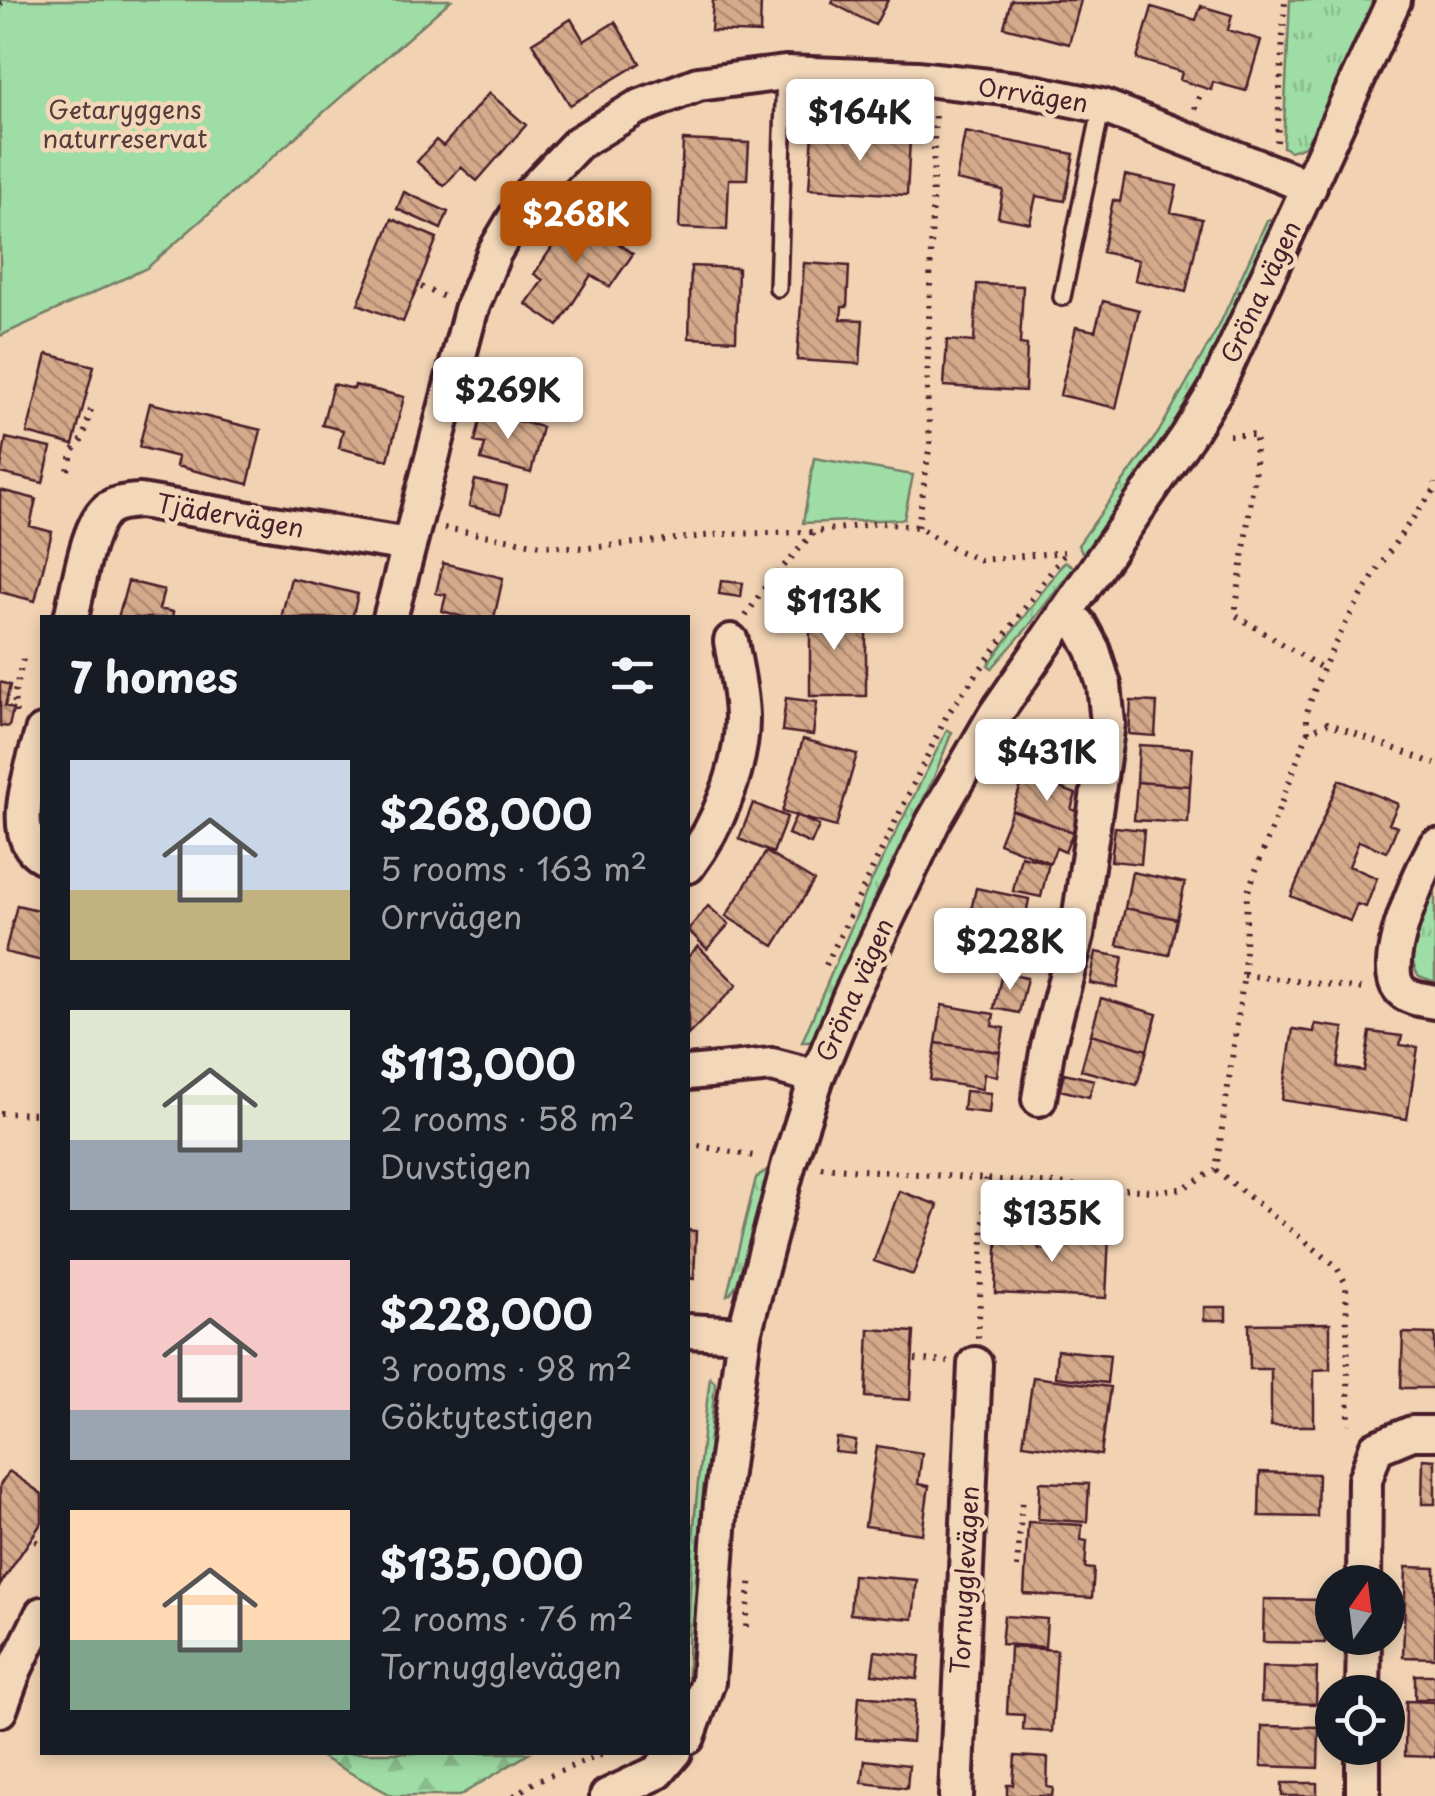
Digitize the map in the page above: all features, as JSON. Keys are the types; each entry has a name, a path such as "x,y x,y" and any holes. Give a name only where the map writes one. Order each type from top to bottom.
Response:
{"street":[{"name":"Gröna vägen","path":"690,1732 708,1682 721,1502 744,1334 789,1163 817,1077 850,996 933,822 995,715 1215,392 1394,0"},
{"name":"Orrvägen","path":"391,615 419,535 471,310 494,253 529,194 578,144 636,108 698,84 785,74 935,80 1024,90 1102,106 1310,187"},
{"name":"Tjädervägen","path":"73,615 94,531 104,511 119,502 140,500 419,535"},
{"path":"1039,1100 1048,1046 1077,935 1108,723 1104,685 1093,650 1080,624 1064,614"},
{"path":"690,862 724,800 734,770 742,722 731,641"},
{"path":"28,726 23,832 40,855"},
{"path":"1435,846 1396,940 1393,972 1399,989 1414,998 1435,1002"},
{"path":"690,1073 772,1066 817,1077"},
{"path":"690,1331 744,1334"},
{"name":"Tornugglevägen","path":"956,1796 975,1364"},
{"path":"1364,1565 1365,1480 1376,1448 1412,1433 1435,1433"},
{"path":"0,1710 40,1618"},
{"path":"1363,1765 1363,1796"},
{"path":"608,1796 667,1774"}],"lane":[{"path":"778,288 785,74"},
{"name":"Orrvägen","path":"1062,296 1102,106"}],"path":[{"path":"1277,148 1285,0"},
{"path":"918,526 930,442 926,389 936,98"},
{"path":"68,470 73,450 83,440 92,402"},
{"path":"1229,435 1256,436 1235,616 1325,670"},
{"path":"1216,1170 1244,974 1247,894 1308,732 1306,712 1325,670 1404,526 1434,491 1435,484"},
{"path":"419,535 587,548 726,534 814,532 881,523 918,526 980,560 1065,552"},
{"path":"731,641 762,591 814,532"},
{"path":"22,658 14,696 28,726"},
{"path":"1308,732 1328,723 1435,764"},
{"path":"1244,974 1364,990"},
{"path":"0,1113 40,1114"},
{"path":"690,1144 750,1154"},
{"path":"816,1166 1151,1191 1181,1189 1216,1170"},
{"path":"1216,1170 1336,1266 1346,1284 1350,1425"},
{"path":"975,1364 986,1180"},
{"path":"1018,1568 1022,1500"},
{"path":"514,1796 538,1780 600,1755"}],"green space":[{"name":"Getaryggens naturreservat","path":"0,0 451,0 147,268 0,336"},
{"path":"1290,0 1375,0 1317,133 1303,147 1290,151 1283,147"},
{"path":"1267,220 1274,224 1269,238 1198,386 1149,463 1083,554 1078,545 1158,433 1219,326"},
{"path":"814,458 913,475 904,519 803,523"},
{"path":"1065,561 1074,567 992,668 988,665"},
{"path":"947,730 952,732 934,777 868,912 816,1034 809,1042 802,1042 868,888"},
{"path":"1435,889 1435,982 1419,976 1412,956 1415,932"},
{"path":"768,1169 776,1171 758,1210 737,1284 727,1295 756,1178"},
{"path":"710,1377 715,1382 690,1661 690,1591"},
{"path":"318,1755 527,1755 459,1796 393,1796"}],"building":[{"path":"713,0 761,0 760,33 711,31"},
{"path":"888,0 875,25 832,3"},
{"path":"1011,0 1081,0 1069,44 1004,27"},
{"path":"1201,6 1232,15 1228,30 1261,40 1246,91 1213,82 1211,90 1180,80 1182,72 1137,59 1152,7 1196,20"},
{"path":"571,19 584,41 615,22 640,63 570,105 532,43"},
{"path":"489,93 526,125 477,181 461,167 444,186 417,162 436,140 443,146"},
{"path":"965,132 1074,154 1065,201 1036,196 1030,223 998,217 1003,190 956,180"},
{"path":"813,133 910,139 907,195 809,189"},
{"path":"683,140 749,143 747,179 729,179 727,230 679,228"},
{"path":"1125,175 1177,186 1171,212 1202,219 1186,292 1135,280 1139,260 1102,252 1113,200 1120,202"},
{"path":"404,192 448,212 441,229 397,209"},
{"path":"577,210 633,254 610,287 591,275 558,326 526,304 543,280 534,274"},
{"path":"392,219 437,238 403,322 358,304"},
{"path":"804,263 849,266 847,307 842,307 841,319 863,320 860,364 797,360"},
{"path":"691,266 738,268 736,340 689,338"},
{"path":"977,284 1023,286 1020,344 1027,345 1025,391 944,386 947,340 974,342"},
{"path":"1103,301 1139,310 1116,408 1060,395 1076,327 1095,331"},
{"path":"47,354 94,366 73,445 27,433"},
{"path":"333,384 404,397 388,460 339,448 343,430 322,425"},
{"path":"150,403 261,430 248,484 176,466 178,457 139,447"},
{"path":"482,412 542,427 531,473 481,460 485,444 475,442"},
{"path":"6,438 51,448 43,483 0,473"},
{"path":"475,480 507,487 501,514 469,506"},
{"path":"0,490 36,499 30,526 52,532 35,601 0,592"},
{"path":"443,563 503,578 495,615 442,611 446,595 436,593"},
{"path":"291,578 358,594 353,615 282,615"},
{"path":"128,581 164,590 159,609 173,612 172,615 119,615"},
{"path":"721,581 743,583 741,597 719,594"},
{"path":"817,602 818,622 866,621 866,696 810,696 810,622 787,622 786,603"},
{"path":"0,682 10,685 5,706 13,709 9,727 0,726"},
{"path":"786,698 817,702 813,735 782,731"},
{"path":"1131,701 1157,702 1155,736 1129,734"},
{"path":"803,739 857,754 836,827 782,812"},
{"path":"1139,745 1193,748 1190,786 1137,782"},
{"path":"1054,748 1086,760 1080,778 1047,765"},
{"path":"1025,775 1076,794 1071,809 1080,813 1073,832 1012,810"},
{"path":"1339,780 1398,804 1389,824 1397,827 1387,852 1359,841 1349,866 1377,878 1366,907 1357,904 1350,921 1291,896"},
{"path":"1137,782 1190,786 1188,823 1134,820"},
{"path":"753,803 787,817 773,853 739,839"},
{"path":"1012,810 1073,832 1065,852 1056,848 1050,863 999,843"},
{"path":"796,815 819,826 811,844 788,834"},
{"path":"1115,827 1144,830 1141,864 1111,861"},
{"path":"766,852 814,881 774,946 726,916"},
{"path":"1021,856 1049,863 1041,897 1013,891"},
{"path":"1132,872 1185,883 1177,919 1125,908"},
{"path":"976,888 1029,899 1026,915 1034,917 1029,938 968,924"},
{"path":"17,905 40,911 40,961 5,952"},
{"path":"708,906 729,924 707,949 690,928"},
{"path":"1125,908 1177,919 1169,955 1117,945"},
{"path":"968,924 1029,938 1024,959 1016,958 1013,972 960,960"},
{"path":"698,946 737,985 690,1033 690,955"},
{"path":"1096,952 1123,957 1117,988 1090,983"},
{"path":"1002,973 1027,978 1019,1013 994,1008"},
{"path":"1101,998 1157,1014 1147,1050 1091,1034"},
{"path":"942,1005 994,1014 992,1026 1004,1028 1000,1052 936,1043"},
{"path":"1315,1024 1344,1028 1338,1067 1364,1071 1370,1032 1402,1036 1400,1045 1418,1047 1407,1119 1282,1100 1293,1029 1314,1032"},
{"path":"1091,1034 1147,1050 1137,1085 1081,1070"},
{"path":"936,1043 1000,1052 997,1076 984,1074 982,1089 930,1080"},
{"path":"1064,1073 1094,1080 1089,1097 1060,1090"},
{"path":"965,1091 991,1093 989,1113 963,1110"},
{"path":"899,1191 938,1205 913,1275 874,1261"},
{"path":"690,1230 696,1231 694,1279 690,1278"},
{"path":"998,1230 1040,1231 1039,1249 1062,1250 1062,1233 1109,1235 1106,1298 995,1293"},
{"path":"1204,1307 1226,1307 1226,1320 1204,1320"},
{"path":"1330,1323 1330,1369 1314,1370 1314,1426 1271,1426 1271,1369 1250,1369 1249,1324"},
{"path":"869,1329 914,1332 910,1400 866,1397"},
{"path":"1403,1333 1435,1334 1435,1388 1401,1388"},
{"path":"1057,1350 1110,1355 1107,1383 1055,1377"},
{"path":"1033,1377 1110,1387 1101,1455 1023,1444"},
{"path":"837,1438 856,1441 854,1454 835,1452"},
{"path":"877,1446 922,1453 918,1484 929,1486 922,1534 865,1526"},
{"path":"1423,1459 1435,1460 1435,1504 1422,1504"},
{"path":"9,1471 40,1493 40,1525 0,1585 0,1485"},
{"path":"1260,1472 1318,1474 1317,1517 1259,1516"},
{"path":"1040,1482 1089,1484 1087,1522 1038,1519"},
{"path":"1028,1522 1082,1525 1081,1540 1087,1541 1085,1568 1094,1569 1092,1598 1024,1594"},
{"path":"1406,1567 1435,1568 1435,1658 1403,1657"},
{"path":"853,1575 917,1580 913,1619 850,1614"},
{"path":"1264,1599 1315,1600 1315,1643 1263,1642"},
{"path":"1004,1616 1047,1619 1045,1647 1001,1644"},
{"path":"1010,1647 1057,1650 1052,1732 1023,1730 1024,1715 1007,1714"},
{"path":"875,1651 920,1656 917,1679 872,1674"},
{"path":"1262,1667 1317,1668 1315,1704 1261,1702"},
{"path":"1415,1675 1435,1675 1435,1699 1415,1699"},
{"path":"859,1696 915,1701 912,1742 856,1738"},
{"path":"1406,1701 1435,1702 1435,1757 1405,1756"},
{"path":"1262,1726 1315,1727 1318,1768 1261,1766"},
{"path":"1015,1756 1048,1758 1047,1787 1053,1788 1052,1796 1007,1796 1007,1785 1013,1785"},
{"path":"865,1760 909,1765 907,1788 862,1783"},
{"path":"1282,1783 1317,1783 1317,1796 1282,1796"}]}
